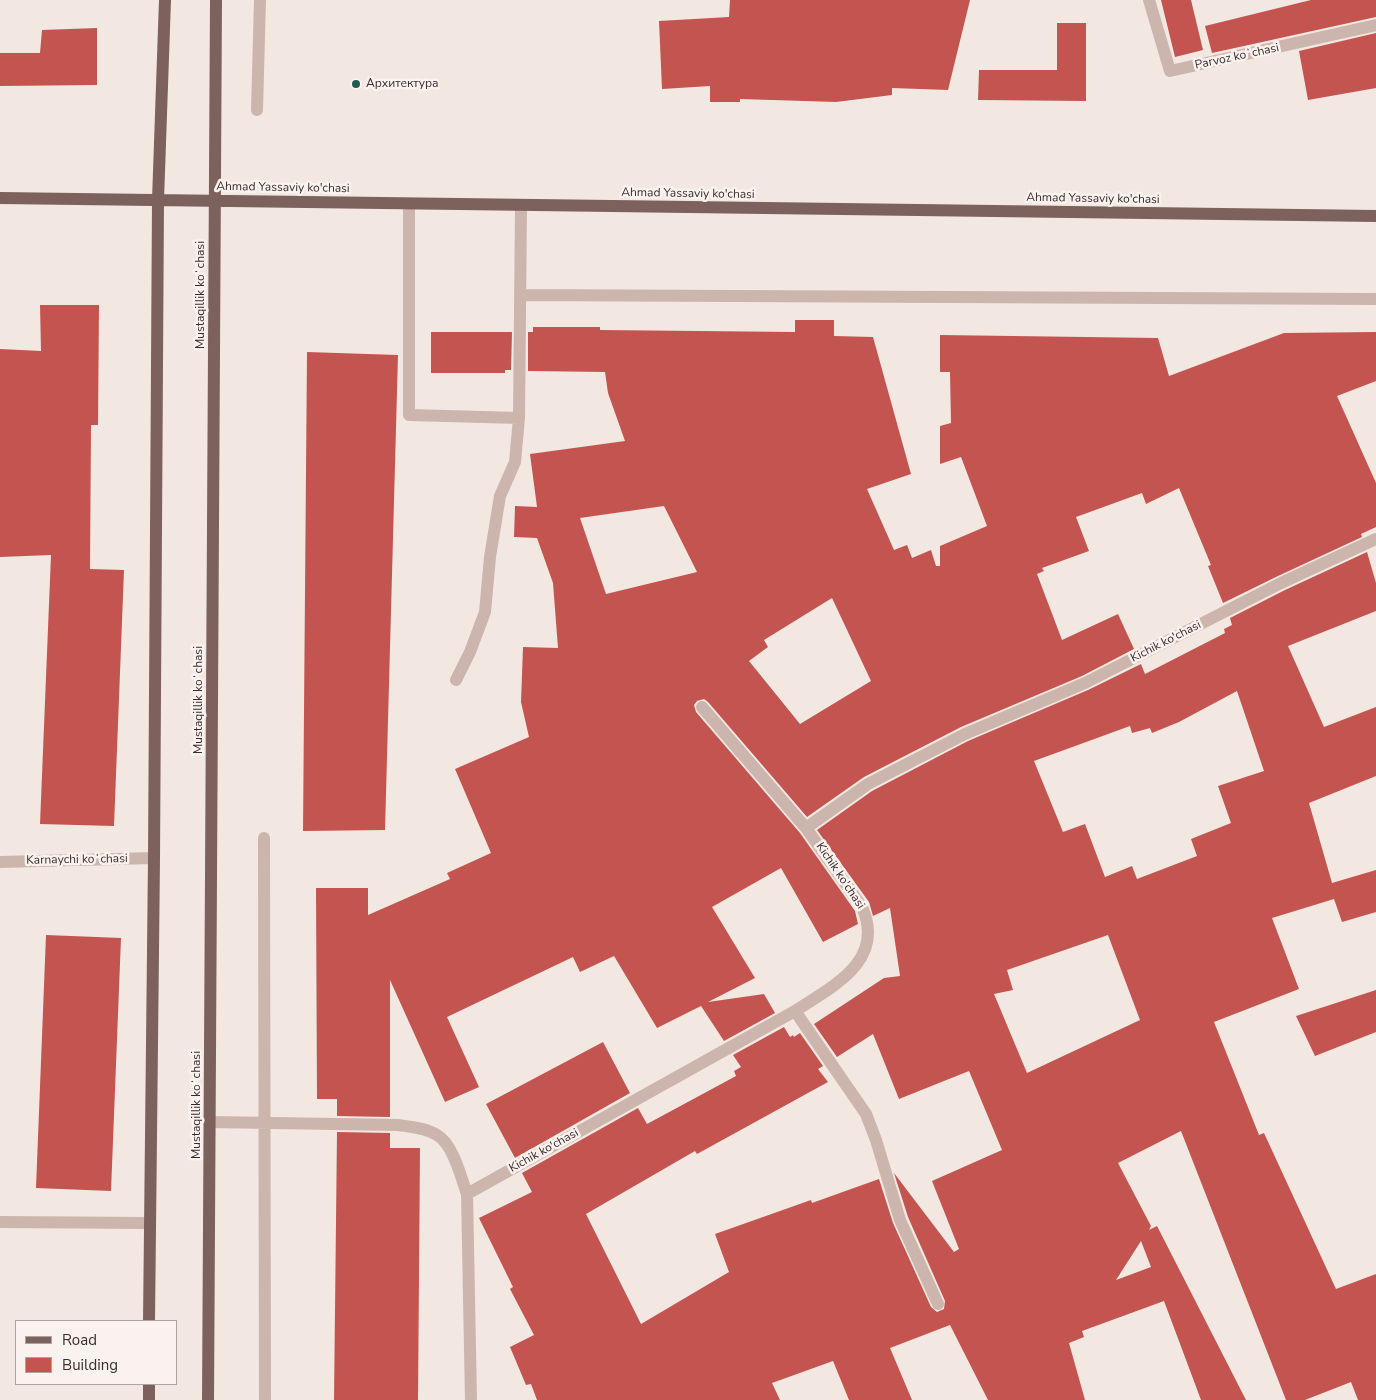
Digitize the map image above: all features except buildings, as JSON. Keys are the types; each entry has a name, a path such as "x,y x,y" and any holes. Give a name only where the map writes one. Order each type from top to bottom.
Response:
{"main road":[{"path":"149,1320 158,200 165,0"},
{"name":"Mustaqillik koʻchasi","path":"208,1400 216,0"},
{"name":"Ahmad Yassaviy ko'chasi","path":"0,198 1376,216"},
{"path":"149,1385 149,1400"}],"street":[{"path":"257,110 260,0"},
{"name":"Parvoz koʻchasi","path":"1149,0 1170,71 1376,25"},
{"path":"409,204 409,415 519,418"},
{"path":"456,680 470,652 484,612 490,557 500,496 514,462 519,418 521,205"},
{"path":"520,295 1376,299"},
{"name":"Kichik ko'chasi","path":"467,1194 795,1011 843,980 864,954 869,930 867,918 862,907 806,828 868,784 965,734 1085,683 1281,583 1376,539"},
{"path":"702,707 806,828"},
{"path":"264,838 265,1400"},
{"name":"Karnaychi koʻchasi","path":"0,862 154,858"},
{"path":"795,1011 866,1114 876,1140 900,1220 938,1304"},
{"path":"210,1122 398,1126 427,1130 444,1140 450,1149 467,1194 471,1400"},
{"path":"0,1222 150,1223"}],"place":[{"name":"Архитектура","path":"356,84"}]}
